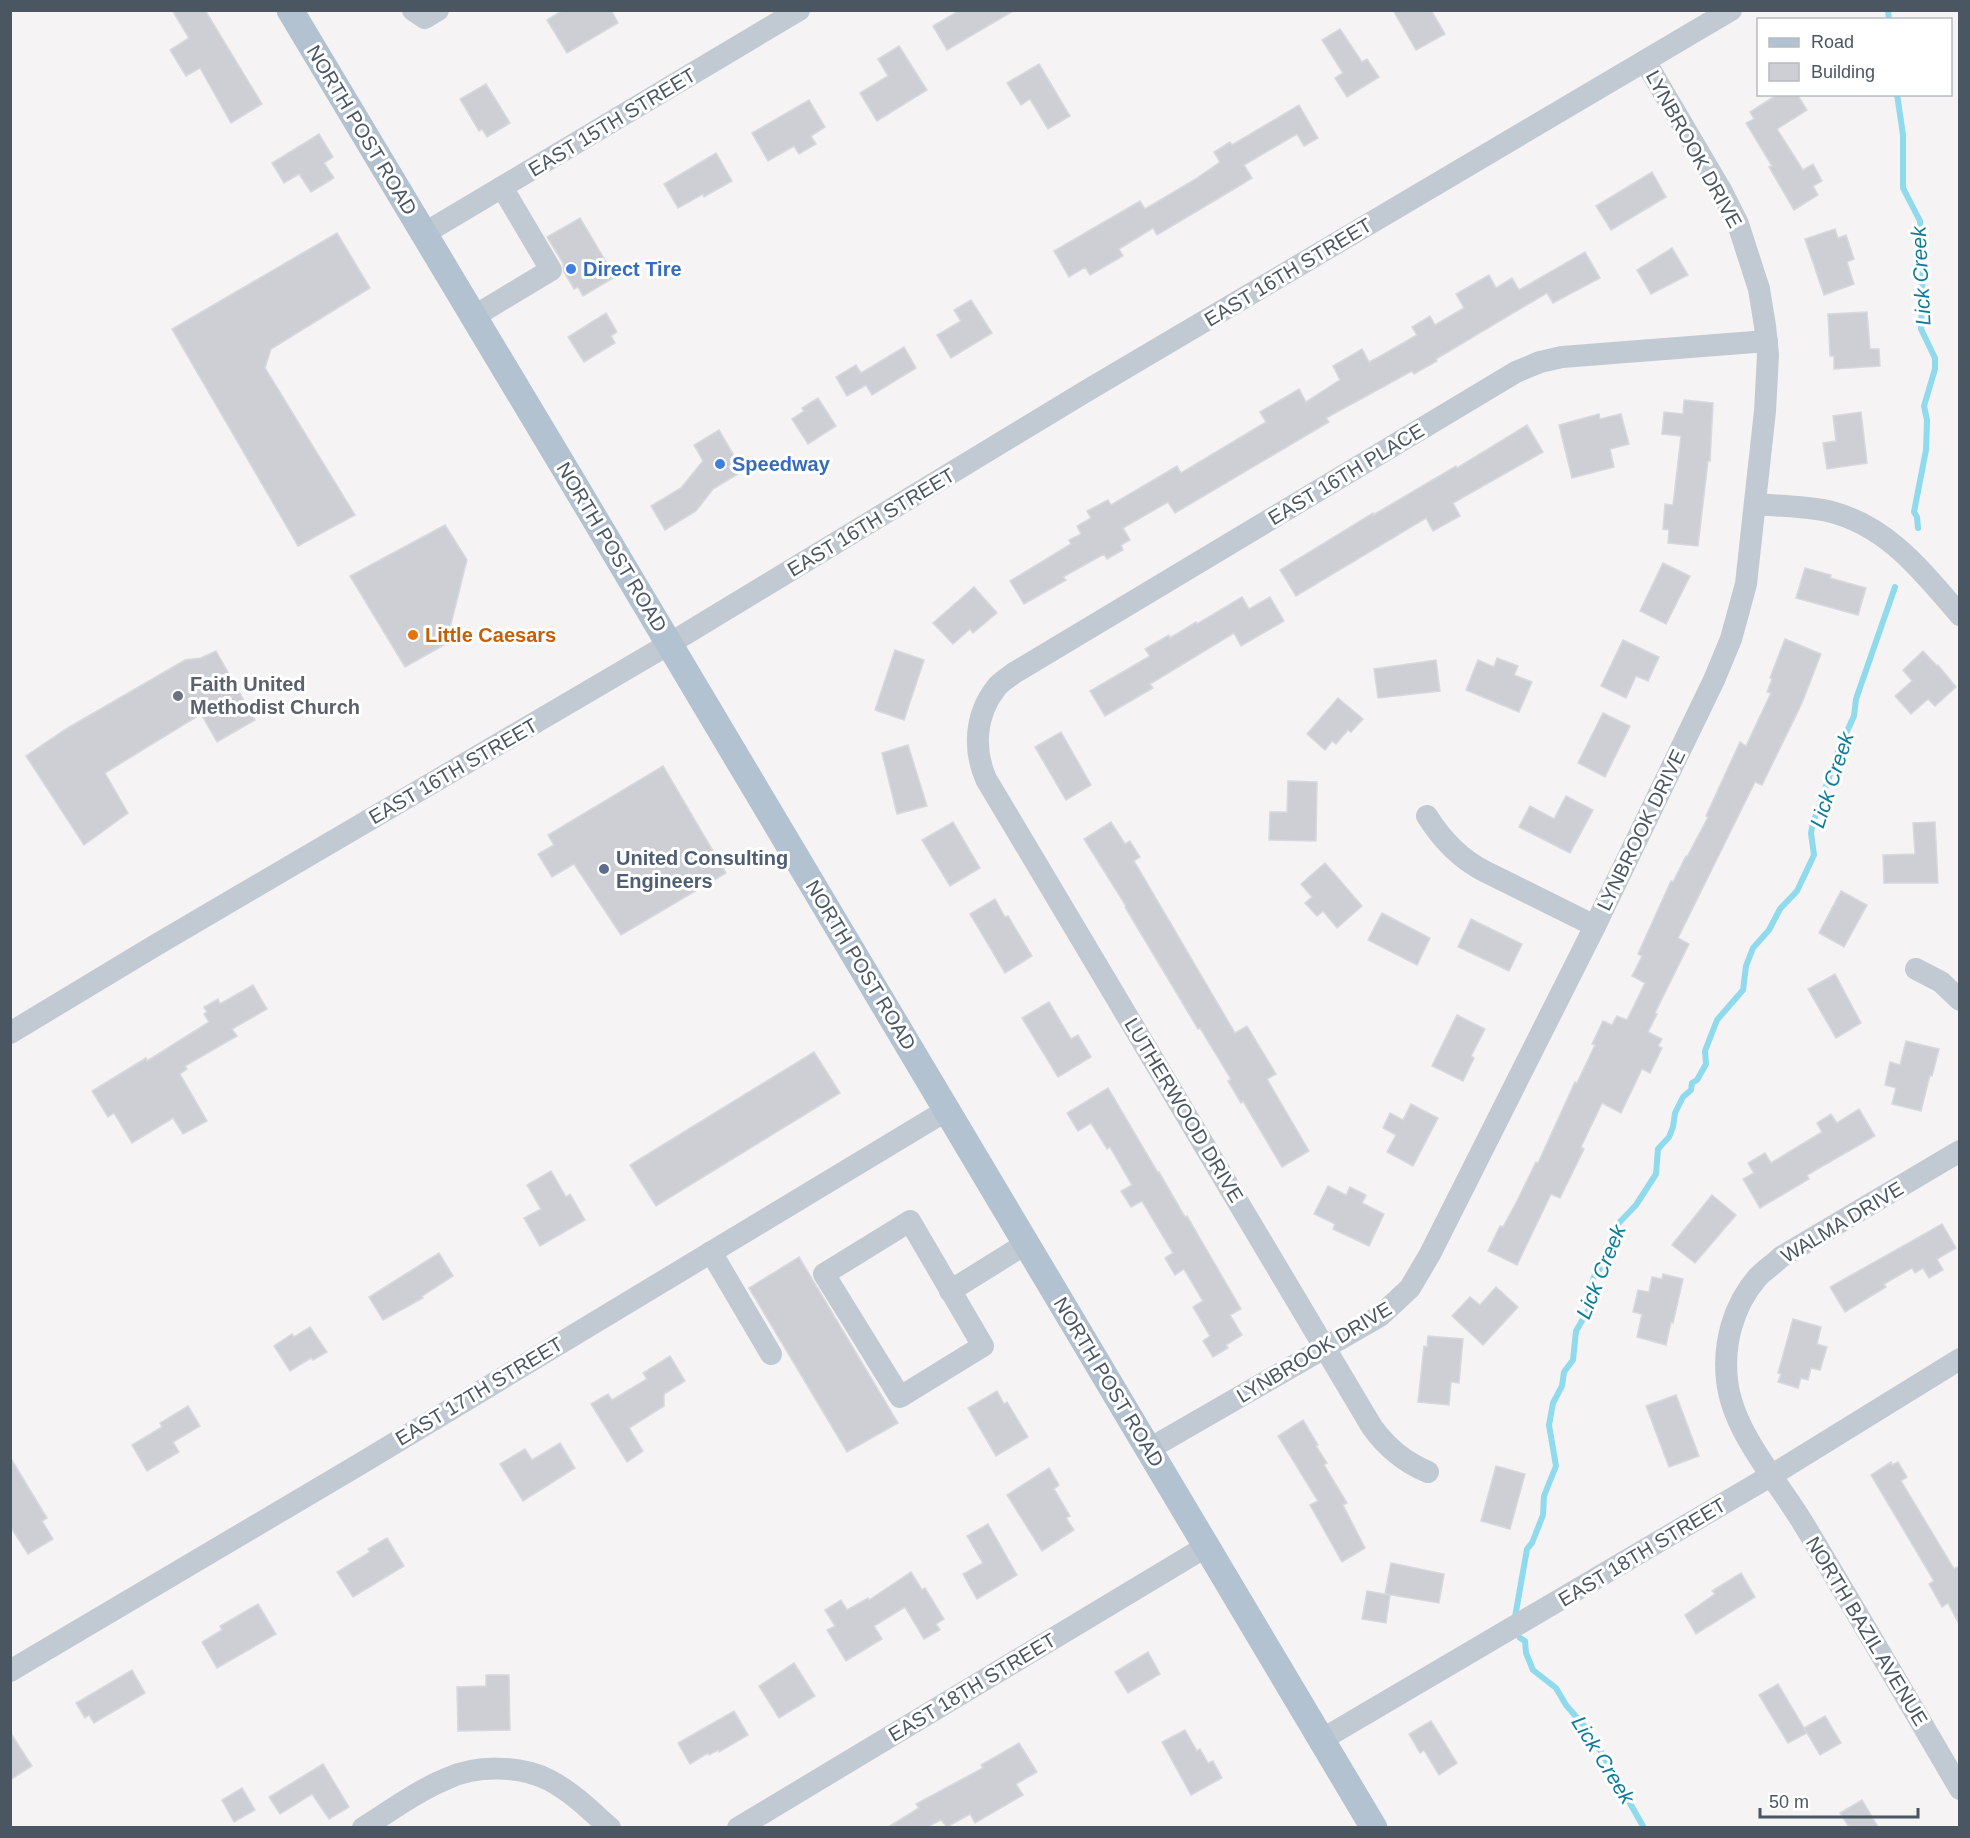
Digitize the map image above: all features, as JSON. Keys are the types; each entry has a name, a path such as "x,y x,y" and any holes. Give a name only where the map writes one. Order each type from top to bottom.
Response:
{"main road":[{"name":"NORTH POST ROAD","path":"290,10 1374,1827"}],"street":[{"path":"413,10 425,18 438,10"},
{"name":"EAST 15TH STREET","path":"424,233 799,10"},
{"name":"EAST 16TH STREET","path":"10,1033 669,644 1088,390 1731,10"},
{"name":"LYNBROOK DRIVE","path":"1149,1449 1388,1310 1410,1288 1421,1271 1595,926 1714,680 1731,639 1746,584 1765,411 1767,341 1753,264 1738,224 1721,190 1645,61"},
{"path":"473,317 551,270 502,187"},
{"name":"EAST 16TH PLACE","path":"979,725 996,688 1014,673 1516,372 1562,357 1767,341"},
{"path":"1755,504 1811,508 1830,512 1866,526 1907,555 1959,615"},
{"name":"LUTHERWOOD DRIVE","path":"979,725 978,756 986,779 1326,1347 1381,1438 1406,1462 1428,1472"},
{"path":"1427,816 1447,843 1473,865 1595,926"},
{"path":"1916,969 1941,982 1959,1000"},
{"name":"EAST 17TH STREET","path":"10,1671 360,1464 947,1110"},
{"name":"WALMA DRIVE","path":"1772,1475 1739,1421 1727,1381 1728,1343 1736,1313 1746,1295 1759,1276 1780,1257 1959,1151"},
{"path":"910,1221 950,1291 983,1346 900,1397 824,1274 910,1221"},
{"path":"950,1291 1027,1243"},
{"path":"711,1252 771,1354"},
{"name":"EAST 18TH STREET","path":"1321,1740 1772,1475 1959,1359"},
{"name":"NORTH BAZIL AVENUE","path":"1772,1475 1882,1655 1959,1789"},
{"name":"EAST 18TH STREET","path":"738,1827 1207,1546"},
{"path":"363,1827 445,1779 484,1770 504,1769 547,1779 571,1795 610,1827"}],"building":[{"path":"172,10 205,10 262,104 231,123 200,68 186,76 170,50 189,38"},
{"path":"563,10 611,10 618,23 567,53 547,20"},
{"path":"960,10 1015,10 947,50 933,26"},
{"path":"1393,10 1431,10 1445,34 1416,50"},
{"path":"1340,29 1362,62 1367,59 1379,77 1347,97 1335,78 1343,73 1322,40"},
{"path":"899,46 927,90 877,121 860,93 888,76 878,59"},
{"path":"1039,64 1070,116 1048,129 1030,99 1021,105 1007,83"},
{"path":"486,84 510,123 487,137 482,129 479,131 460,99"},
{"path":"1775,96 1798,96 1807,110 1777,129 1803,170 1813,164 1822,181 1813,186 1818,195 1794,210 1769,167 1772,166 1746,123 1754,119 1750,112"},
{"path":"809,100 825,127 811,136 816,144 799,154 794,146 768,161 752,133"},
{"path":"1299,105 1318,138 1304,146 1297,134 1244,165 1252,178 1157,235 1153,228 1119,249 1123,256 1090,275 1085,267 1069,277 1054,251 1140,201 1145,209 1194,180 1220,162 1214,152 1230,142 1232,145"},
{"path":"319,134 333,157 324,163 334,178 311,192 299,174 284,183 272,163"},
{"path":"716,153 732,181 678,208 664,184"},
{"path":"1652,172 1666,197 1611,230 1596,206"},
{"path":"580,218 615,277 583,296 578,287 574,289 564,272 563,263 547,237"},
{"path":"1835,229 1838,238 1846,235 1854,259 1847,262 1854,284 1824,295 1805,239"},
{"path":"337,233 370,288 271,349 265,368 355,515 298,546 172,329"},
{"path":"1672,248 1688,275 1651,294 1637,270"},
{"path":"1585,252 1600,278 1553,303 1547,293 1436,359 1437,361 1414,374 1412,371 1326,418 1329,422 1175,513 1168,502 1123,528 1130,540 1121,545 1123,550 1107,559 1104,554 1063,577 1066,580 1024,604 1010,581 1071,544 1069,540 1081,534 1077,526 1091,518 1087,511 1108,500 1111,505 1177,466 1181,473 1266,422 1260,412 1299,389 1306,402 1340,380 1333,366 1362,349 1369,362 1377,358 1417,335 1412,327 1430,316 1435,325 1464,308 1456,294 1489,275 1496,288 1512,278 1519,290"},
{"path":"971,300 992,333 951,358 937,335 961,321 954,310"},
{"path":"1867,312 1870,349 1879,349 1880,366 1834,369 1834,356 1830,356 1828,314"},
{"path":"606,313 617,332 611,336 615,343 584,362 568,337"},
{"path":"904,347 916,368 872,395 866,385 847,396 836,377 856,365 861,373"},
{"path":"818,398 836,426 808,444 792,419 804,411 802,408"},
{"path":"1684,400 1713,403 1710,461 1708,461 1698,546 1668,543 1669,530 1663,529 1665,504 1673,505 1681,436 1662,434 1664,412 1683,414"},
{"path":"1861,412 1867,463 1827,469 1823,443 1836,441 1833,416"},
{"path":"1599,414 1600,419 1621,414 1629,444 1610,449 1614,467 1572,478 1559,425"},
{"path":"1527,425 1543,452 1453,503 1460,516 1433,531 1426,518 1296,596 1280,570 1373,513 1373,515 1456,466 1457,468"},
{"path":"719,430 743,471 713,489 696,511 665,530 651,506 681,488 703,461 694,445"},
{"path":"445,525 467,560 446,644 405,667 350,576"},
{"path":"1663,563 1690,576 1666,624 1640,611"},
{"path":"1805,568 1866,588 1858,615 1796,598"},
{"path":"974,587 997,613 973,633 970,629 953,644 933,623"},
{"path":"1242,597 1249,609 1270,597 1284,621 1241,646 1234,633 1150,684 1153,688 1105,716 1090,691 1150,656 1145,649 1169,635 1170,638 1196,622 1197,624"},
{"path":"1785,639 1821,654 1802,703 1762,785 1755,782 1678,938 1689,944 1648,1032 1662,1039 1658,1046 1662,1048 1650,1073 1642,1069 1621,1113 1602,1103 1581,1147 1584,1149 1560,1198 1551,1194 1517,1265 1488,1251 1500,1226 1503,1227 1536,1162 1538,1163 1575,1082 1577,1083 1595,1045 1592,1044 1603,1021 1612,1025 1617,1016 1627,1020 1645,983 1632,976 1642,956 1638,954 1671,881 1673,882 1708,817 1706,816 1740,742 1746,746 1771,693 1767,692 1772,679 1770,678"},
{"path":"1623,640 1659,657 1648,681 1636,676 1626,698 1601,686"},
{"path":"895,650 924,660 904,720 875,710"},
{"path":"216,651 255,720 217,742 201,714 105,773 128,813 84,845 26,756 66,729 185,660 201,658"},
{"path":"1923,651 1956,687 1935,706 1928,699 1911,714 1895,696 1912,681 1903,670"},
{"path":"1497,658 1518,666 1514,675 1532,682 1519,712 1466,690 1478,660 1494,667"},
{"path":"1436,660 1440,691 1378,698 1374,669"},
{"path":"1338,698 1363,719 1351,732 1348,730 1336,744 1332,741 1325,750 1307,734"},
{"path":"1603,713 1630,726 1605,777 1578,763"},
{"path":"1061,732 1091,785 1066,800 1035,747"},
{"path":"908,745 927,806 897,814 882,753"},
{"path":"663,766 726,873 621,935 574,864 552,877 538,854 554,845 548,835"},
{"path":"1288,781 1317,782 1316,841 1269,840 1270,812 1287,812"},
{"path":"1566,796 1593,810 1570,853 1519,827 1530,806 1554,819"},
{"path":"953,822 980,868 950,886 922,840"},
{"path":"1111,822 1125,844 1130,841 1140,857 1134,861 1235,1033 1247,1026 1276,1074 1267,1079 1309,1151 1282,1167 1243,1101 1241,1103 1228,1081 1231,1079 1200,1028 1198,1029 1084,839"},
{"path":"1935,822 1938,883 1884,883 1883,855 1915,854 1913,823"},
{"path":"1325,863 1362,906 1337,928 1323,911 1317,916 1305,903 1312,897 1301,884"},
{"path":"1841,891 1867,905 1844,947 1819,933"},
{"path":"995,899 1032,956 1005,973 970,914"},
{"path":"1382,913 1430,938 1417,965 1368,940"},
{"path":"1471,919 1522,944 1509,971 1458,947"},
{"path":"1835,974 1861,1023 1836,1038 1808,989"},
{"path":"253,985 267,1009 232,1029 237,1036 185,1066 187,1069 180,1074 207,1121 183,1134 173,1118 132,1143 114,1113 108,1117 92,1091 146,1058 147,1061 209,1022 204,1014 207,1012 204,1007 218,999 220,1004"},
{"path":"1049,1002 1071,1039 1078,1035 1091,1057 1058,1077 1022,1018"},
{"path":"1457,1015 1485,1029 1471,1056 1474,1058 1463,1081 1432,1066"},
{"path":"1906,1041 1939,1049 1921,1111 1892,1104 1896,1088 1885,1085 1890,1062 1900,1065"},
{"path":"814,1052 840,1093 656,1206 630,1165"},
{"path":"1108,1088 1241,1309 1230,1315 1242,1335 1226,1345 1228,1348 1213,1357 1203,1341 1210,1336 1193,1307 1203,1301 1184,1269 1175,1275 1165,1258 1173,1253 1142,1201 1131,1207 1121,1191 1132,1185 1110,1147 1107,1149 1091,1123 1078,1131 1067,1113"},
{"path":"1411,1104 1438,1118 1413,1166 1387,1152 1396,1135 1383,1128 1390,1113 1403,1120"},
{"path":"1859,1109 1875,1136 1807,1175 1809,1179 1760,1208 1743,1179 1754,1173 1748,1163 1765,1153 1771,1163 1822,1132 1817,1123 1831,1114 1837,1123"},
{"path":"551,1171 566,1197 570,1194 585,1220 540,1246 524,1218 541,1209 527,1185"},
{"path":"1328,1186 1346,1195 1350,1187 1366,1195 1362,1203 1384,1214 1369,1246 1333,1229 1335,1224 1314,1214"},
{"path":"1712,1195 1736,1215 1695,1263 1672,1245"},
{"path":"1942,1224 1956,1248 1937,1259 1943,1270 1929,1278 1923,1268 1915,1273 1912,1268 1884,1284 1886,1287 1845,1312 1830,1287"},
{"path":"439,1253 453,1276 422,1296 423,1298 383,1320 369,1297"},
{"path":"799,1257 898,1423 847,1452 749,1288"},
{"path":"1663,1274 1683,1279 1666,1345 1637,1337 1642,1314 1633,1312 1638,1290 1649,1292 1652,1277 1662,1279"},
{"path":"1496,1287 1518,1307 1483,1345 1452,1316 1470,1297 1480,1305"},
{"path":"1793,1319 1821,1327 1817,1344 1827,1347 1820,1370 1811,1368 1808,1380 1801,1378 1798,1388 1778,1382 1781,1374 1778,1373"},
{"path":"310,1327 327,1352 313,1360 311,1358 290,1371 274,1346 292,1334 294,1337"},
{"path":"1428,1336 1463,1339 1459,1383 1451,1382 1449,1405 1418,1402 1424,1346 1427,1347"},
{"path":"670,1356 685,1381 664,1394 664,1406 629,1428 643,1451 627,1462 591,1404 608,1394 612,1400 647,1379 643,1373"},
{"path":"997,1391 1004,1404 1007,1402 1028,1437 996,1456 968,1408"},
{"path":"1676,1395 1699,1456 1669,1467 1646,1406"},
{"path":"188,1406 200,1426 173,1442 179,1452 147,1471 132,1445 162,1427 160,1423"},
{"path":"1303,1420 1327,1463 1324,1465 1347,1503 1343,1505 1365,1548 1342,1562 1310,1505 1318,1501 1278,1436"},
{"path":"560,1443 575,1468 523,1501 500,1464 525,1449 532,1460"},
{"path":"10,1457 47,1518 42,1521 53,1539 28,1554 10,1526"},
{"path":"1891,1462 1892,1465 1898,1462 1907,1477 1901,1481 1954,1569 1959,1566 1959,1624 1948,1603 1942,1607 1929,1584 1934,1581 1871,1475"},
{"path":"1496,1466 1525,1474 1510,1529 1481,1521"},
{"path":"1049,1468 1059,1485 1054,1489 1070,1516 1066,1518 1074,1530 1042,1551 1007,1495"},
{"path":"988,1524 1017,1575 977,1599 963,1574 983,1563 967,1536"},
{"path":"387,1538 404,1566 353,1597 337,1572 370,1552 368,1549"},
{"path":"1391,1563 1444,1574 1439,1603 1385,1594"},
{"path":"911,1572 922,1590 925,1588 944,1619 936,1624 940,1630 924,1639 905,1607 874,1626 882,1639 846,1661 827,1630 835,1626 825,1610 841,1600 847,1610 868,1598 869,1600"},
{"path":"1741,1573 1755,1597 1696,1634 1685,1615 1715,1594 1712,1591"},
{"path":"1367,1591 1390,1595 1386,1623 1362,1619"},
{"path":"258,1604 276,1634 217,1668 202,1642 222,1630 220,1626"},
{"path":"1148,1652 1160,1674 1128,1693 1115,1672"},
{"path":"794,1663 815,1696 779,1718 759,1686"},
{"path":"132,1670 145,1693 94,1723 89,1715 85,1718 76,1703"},
{"path":"486,1675 509,1675 510,1730 458,1731 457,1687 486,1686"},
{"path":"1778,1684 1807,1733 1788,1743 1759,1695"},
{"path":"734,1711 748,1735 719,1752 718,1750 709,1755 708,1753 690,1764 678,1743"},
{"path":"1825,1716 1841,1743 1820,1755 1804,1728"},
{"path":"1431,1721 1457,1763 1439,1775 1424,1750 1420,1753 1409,1734"},
{"path":"1185,1730 1197,1751 1200,1749 1208,1763 1213,1761 1222,1778 1191,1795 1162,1742"},
{"path":"10,1732 32,1766 10,1780"},
{"path":"1019,1743 1037,1772 1016,1784 1023,1795 975,1823 970,1814 947,1827 941,1820 927,1827 888,1827 919,1808 916,1804 983,1768 981,1765"},
{"path":"323,1764 349,1807 329,1819 312,1794 280,1814 269,1797"},
{"path":"242,1788 255,1810 234,1822 222,1800"},
{"path":"1862,1800 1878,1827 1849,1827 1840,1813"}],"waterway":[{"name":"Lick Creek","path":"1888,10 1889,18"},
{"name":"Lick Creek","path":"1897,96 1903,135 1903,188 1920,221 1923,263 1921,329 1935,358 1935,369 1924,406 1927,420 1926,450 1914,512 1918,528"},
{"name":"Lick Creek","path":"1515,1617 1527,1549 1532,1543 1543,1515 1544,1496 1556,1466 1549,1425 1553,1403 1562,1386 1564,1372 1573,1360 1576,1331 1589,1309 1588,1293 1613,1243 1617,1225 1636,1205 1656,1174 1658,1149 1669,1137 1675,1113 1683,1097 1691,1090 1692,1083 1697,1080 1706,1064 1705,1051 1717,1020 1743,990 1746,966 1753,948 1769,930 1780,909 1797,891 1814,855 1811,833 1813,823 1839,749 1854,716 1856,699 1895,587"},
{"name":"Lick Creek","path":"1520,1638 1525,1641 1526,1653 1533,1670 1556,1688 1566,1705 1591,1734 1644,1828"}],"place":[{"name":"Direct Tire","path":"571,269"},
{"name":"Speedway","path":"720,464"},
{"name":"Little Caesars","path":"413,635"},
{"name":"Faith United Methodist Church","path":"178,696"},
{"name":"United Consulting Engineers","path":"604,869"}]}
